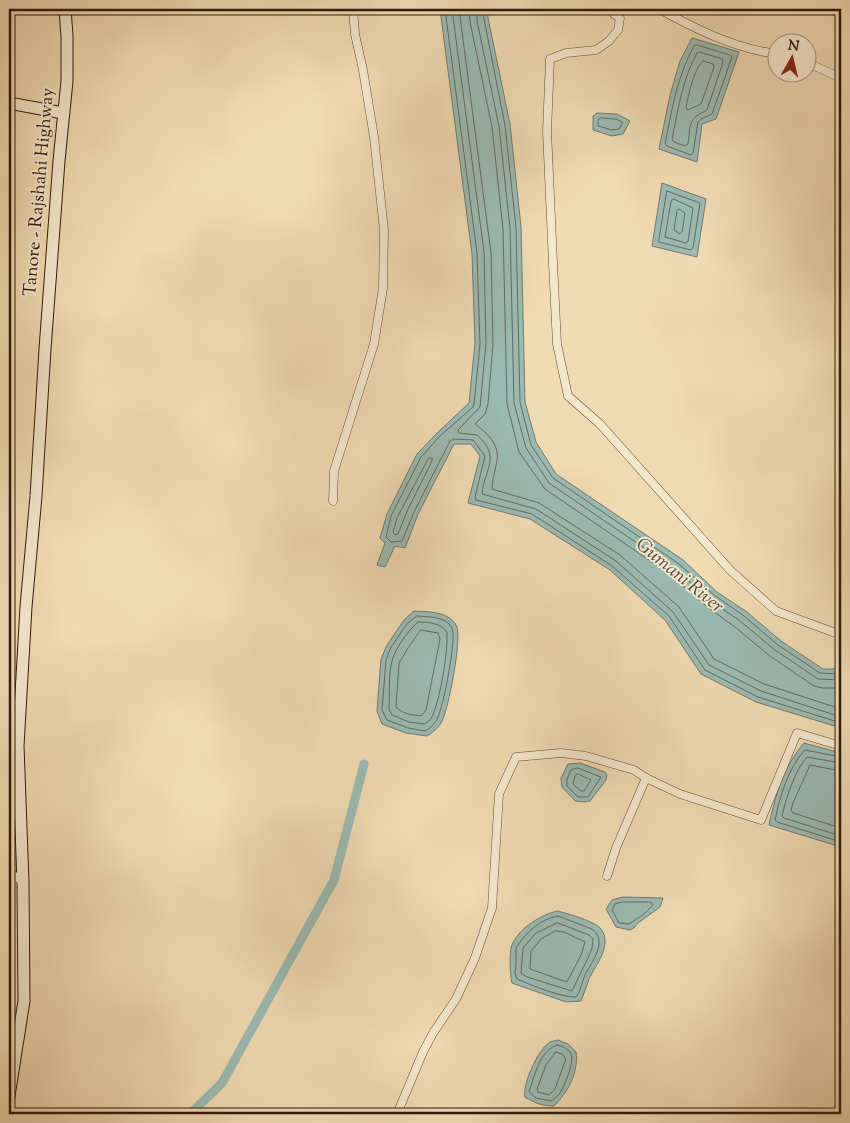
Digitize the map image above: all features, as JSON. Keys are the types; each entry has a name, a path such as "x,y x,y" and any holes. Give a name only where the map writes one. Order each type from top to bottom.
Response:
{"main road":[{"name":"Tanore - Rajshahi Highway","path":"9,1096 24,1001 23,882 18,746 26,606 67,81 67,36 64,9"},
{"path":"9,103 63,113"}],"street":[{"path":"333,501 334,472 374,344 383,288 384,230 374,137 355,34 353,9"},
{"path":"616,9 614,14 620,18 618,30 609,41 596,50 566,53 550,59 546,131 552,263 557,344 568,396 600,424 730,570 776,611 841,635"},
{"path":"659,9 717,38 768,53"},
{"path":"818,67 841,78"},
{"path":"397,1114 423,1052 433,1033 456,999 475,958 492,908 499,794 516,757 561,754 586,756 634,770 646,778 680,794 761,820 797,733 841,746"},
{"path":"607,876 616,848 646,778"},
{"path":"9,872 23,882"}],"water":[{"name":"Gumani River","path":"440,9 488,9 488,18 510,124 521,227 525,402 536,442 556,474 683,560 717,592 747,612 781,641 823,669 841,669 841,728 756,702 701,674 665,620 610,570 530,519 468,503 480,456 471,444 454,444 418,514 405,548 395,546 385,567 377,565 385,543 380,538 387,514 417,454 469,403 475,343 472,254"},
{"path":"840,9 841,61 836,58 837,23"},
{"path":"692,38 739,52 716,119 702,124 697,162 659,149 670,95 680,61"},
{"path":"597,113 617,114 630,121 623,134 612,136 593,130 593,116"},
{"path":"662,183 706,199 697,257 652,246"},
{"path":"414,611 432,612 448,617 456,625 458,631 452,684 443,720 427,736 406,733 382,724 377,711 381,659 387,645 404,620"},
{"path":"804,743 841,753 841,847 769,825 781,782 791,761"},
{"path":"580,763 605,772 607,775 606,780 590,801 585,802 575,801 562,787 561,778 568,764"},
{"path":"623,897 663,898 660,907 630,930 616,927 606,909 612,900"},
{"path":"558,911 593,923 601,929 604,935 605,942 602,955 589,979 581,1001 566,1002 512,983 510,953 515,939 532,923 545,915"},
{"path":"558,1040 568,1044 576,1052 576,1067 568,1088 554,1106 542,1105 525,1097 526,1084 536,1059 545,1046 550,1042"}],"waterway":[{"path":"190,1114 222,1083 334,880 364,764"}]}
